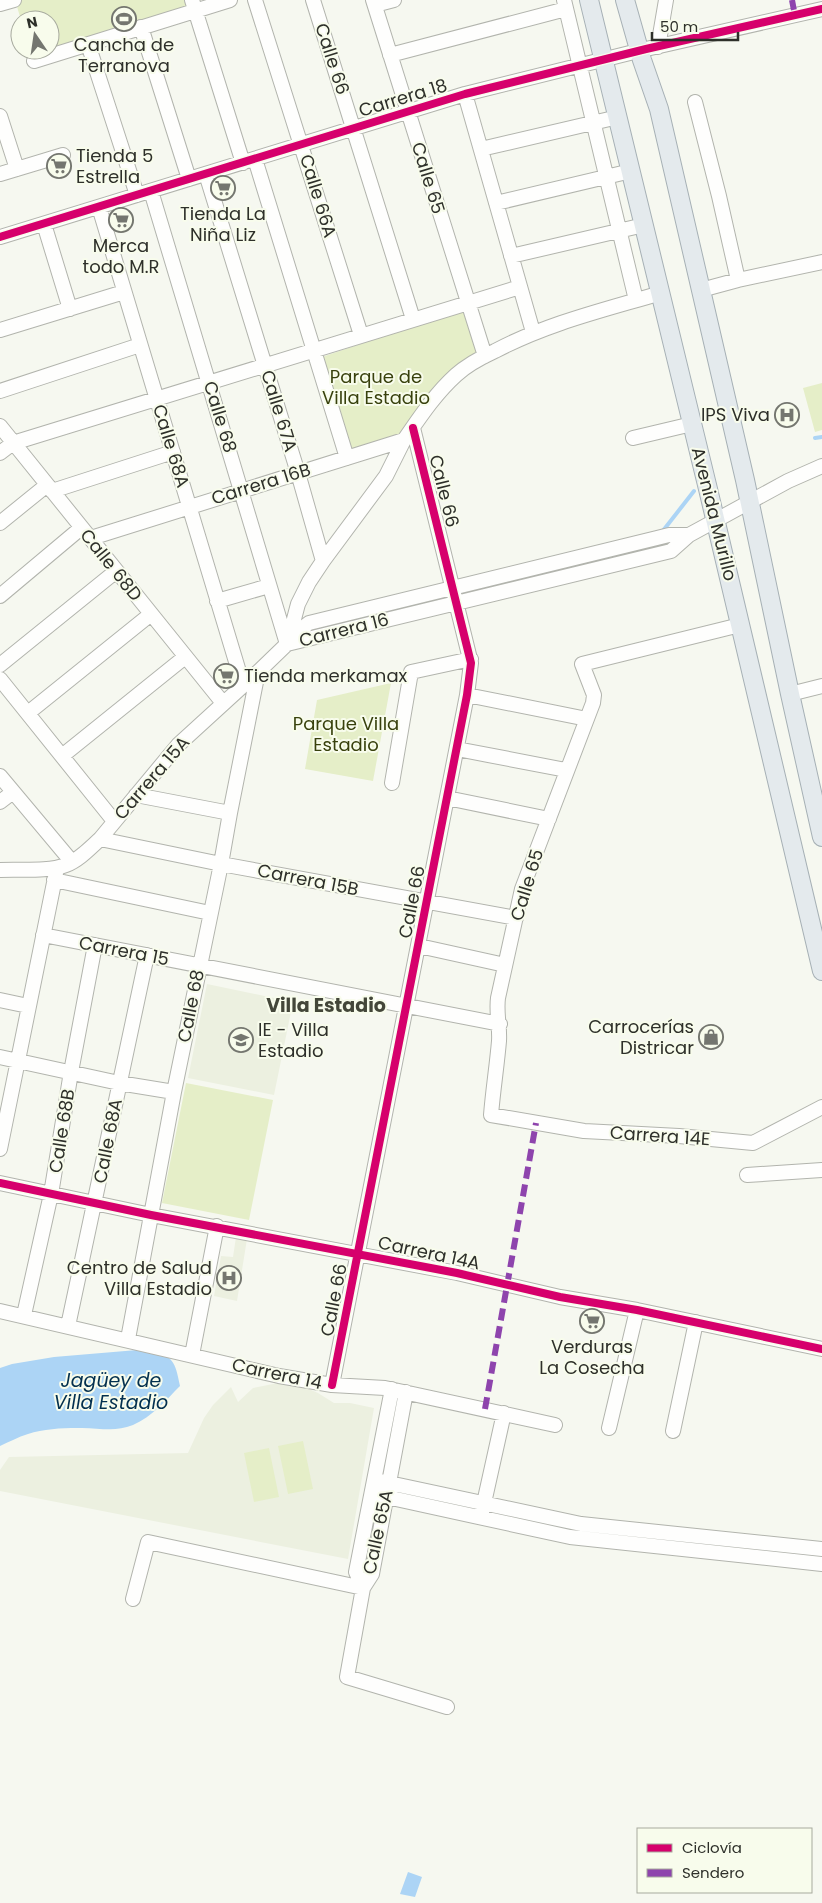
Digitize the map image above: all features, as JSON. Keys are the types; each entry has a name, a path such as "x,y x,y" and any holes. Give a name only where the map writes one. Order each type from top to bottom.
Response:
{"main road":[{"name":"Avenida Murillo","path":"589,0 716,520 822,971"},
{"name":"Avenida Murillo","path":"625,0 639,50 659,109 821,828"}],"street":[{"path":"0,4 14,0"},
{"path":"34,61 141,27 194,5 230,0"},
{"name":"Calle 66A","path":"255,0 361,335"},
{"name":"Calle 66","path":"313,0 412,319"},
{"path":"374,2 394,0"},
{"path":"658,47 666,0"},
{"name":"Calle 65","path":"374,2 485,356"},
{"path":"390,55 565,4 636,300"},
{"path":"194,5 313,350 347,458"},
{"name":"Carrera 18","path":"0,238 465,94 639,50 822,9"},
{"path":"141,27 189,179"},
{"path":"88,44 137,195"},
{"path":"465,94 533,332"},
{"path":"694,102 719,196 738,280"},
{"path":"0,116 17,169"},
{"path":"481,150 618,117"},
{"path":"0,174 64,156"},
{"path":"496,202 631,171"},
{"name":"Calle 67A","path":"206,174 298,473 323,561"},
{"name":"Calle 68","path":"151,191 287,644"},
{"name":"Calle 68A","path":"99,207 243,685"},
{"path":"44,224 70,308"},
{"path":"511,256 644,225"},
{"path":"701,290 822,262"},
{"path":"0,453 13,443 264,364 520,287"},
{"path":"0,330 124,292"},
{"path":"287,644 298,604 309,582 386,476 404,440 433,399 458,374 485,356 533,332 602,309 661,293"},
{"path":"0,391 140,346"},
{"path":"633,438 692,424"},
{"name":"Calle 68D","path":"0,426 223,703"},
{"name":"Calle 66","path":"332,1385 468,695 471,659 413,428"},
{"name":"Carrera 16B","path":"86,533 189,506 404,440"},
{"path":"0,523 50,488 172,452"},
{"name":"Carrera 16","path":"287,644 671,551 689,534 788,481 822,466"},
{"path":"0,596 86,533"},
{"name":"Carrera 16","path":"287,644 296,633 309,623 453,586 669,535 689,534"},
{"path":"0,665 116,572"},
{"path":"217,601 269,586"},
{"path":"28,713 151,614"},
{"name":"Calle 65","path":"491,1114 500,1024 497,1008 522,889 593,703 594,695 582,664 740,625"},
{"name":"Carrera 15A","path":"56,874 100,839 178,745 287,644"},
{"path":"62,756 185,657"},
{"path":"392,784 411,672 471,659"},
{"name":"Calle 68","path":"128,1339 174,1092 258,672"},
{"path":"0,679 114,821"},
{"path":"790,694 822,686"},
{"path":"468,695 587,719"},
{"path":"457,749 566,770"},
{"path":"0,776 72,862"},
{"path":"0,802 13,792"},
{"path":"136,795 230,813"},
{"path":"448,798 549,819"},
{"name":"Carrera 15B","path":"100,839 221,864 427,900 516,918"},
{"name":"Carrera 15A","path":"0,870 56,874 210,913"},
{"path":"0,1149 3,1117 18,1060 56,874"},
{"name":"Carrera 15","path":"43,935 500,1024"},
{"name":"Calle 68B","path":"24,1315 51,1194 71,1072 95,945"},
{"path":"419,946 505,966"},
{"name":"Calle 68A","path":"68,1326 147,955"},
{"path":"0,1000 28,1006"},
{"path":"0,1057 119,1083 174,1092"},
{"name":"Carrera 14E","path":"491,1114 584,1131 679,1136 753,1143 822,1107"},
{"path":"747,1175 822,1170"},
{"name":"Carrera 14A","path":"0,1183 151,1215 217,1226 637,1310 822,1349"},
{"path":"192,1355 217,1226"},
{"path":"609,1428 637,1310"},
{"name":"Carrera 14","path":"0,1311 128,1339 278,1376 332,1385 399,1390 555,1424"},
{"path":"673,1432 696,1322"},
{"name":"Calle 65A","path":"363,1588 372,1574 379,1495 399,1390"},
{"path":"482,1510 504,1413"},
{"path":"382,1481 570,1537 822,1564"},
{"path":"379,1495 581,1524 822,1549"},
{"path":"133,1599 148,1542 363,1588 347,1677 447,1707"}],"shaded area":[{"name":"IE - Villa Estadio","path":"207,984 293,1002 274,1095 188,1078"},
{"name":"Centro de Salud Villa Estadio","path":"236,1237 247,1239 237,1301 214,1296 221,1256 233,1257"},
{"path":"278,1383 302,1386 334,1403 350,1403 374,1408 348,1559 0,1491 0,1470 9,1457 188,1453 204,1418 213,1405 231,1387 238,1402 253,1388"}],"green space":[{"name":"Cancha de Terranova","path":"15,0 192,0 196,10 60,53 60,10 18,10"},
{"name":"Parque de Villa Estadio","path":"464,309 478,354 401,437 347,453 316,359"},
{"path":"822,383 822,430 815,432 803,388"},
{"path":"648,547 649,550 312,634 310,629"},
{"name":"Parque Villa Estadio","path":"391,683 373,781 305,769 317,700"},
{"path":"186,1083 273,1100 249,1220 162,1203"},
{"path":"303,1441 313,1489 288,1494 278,1446"},
{"path":"269,1448 279,1497 254,1502 244,1453"}],"water":[{"name":"Jagüey de Villa Estadio","path":"149,1349 164,1355 172,1361 177,1371 180,1386 158,1408 140,1422 119,1429 71,1428 40,1431 0,1446 0,1368 12,1364 54,1357"},
{"path":"408,1872 422,1877 415,1897 400,1894"}],"waterway":[{"path":"815,438 822,437"},
{"path":"662,532 694,491"}],"marked path":[{"path":"792,0 795,16"},
{"path":"485,1409 536,1123"}],"cycle path":[{"path":"0,237 465,94 646,49 822,9"},
{"path":"332,1385 467,695 471,663 413,428"},
{"path":"0,1183 151,1215 457,1273 560,1297 637,1310 822,1349"}],"place":[{"name":"Cancha de Terranova","path":"124,19"},
{"name":"Tienda 5 Estrella","path":"59,166"},
{"name":"Tienda La Niña Liz","path":"223,188"},
{"name":"Merca todo M.R","path":"121,220"},
{"name":"IPS Viva","path":"787,415"},
{"name":"Tienda merkamax","path":"226,676"},
{"name":"Carrocerías Districar","path":"711,1037"},
{"name":"IE - Villa Estadio","path":"241,1040"},
{"name":"Centro de Salud Villa Estadio","path":"229,1278"},
{"name":"Verduras La Cosecha","path":"592,1321"}],"district":[{"name":"Villa Estadio","path":"326,1005"}]}
